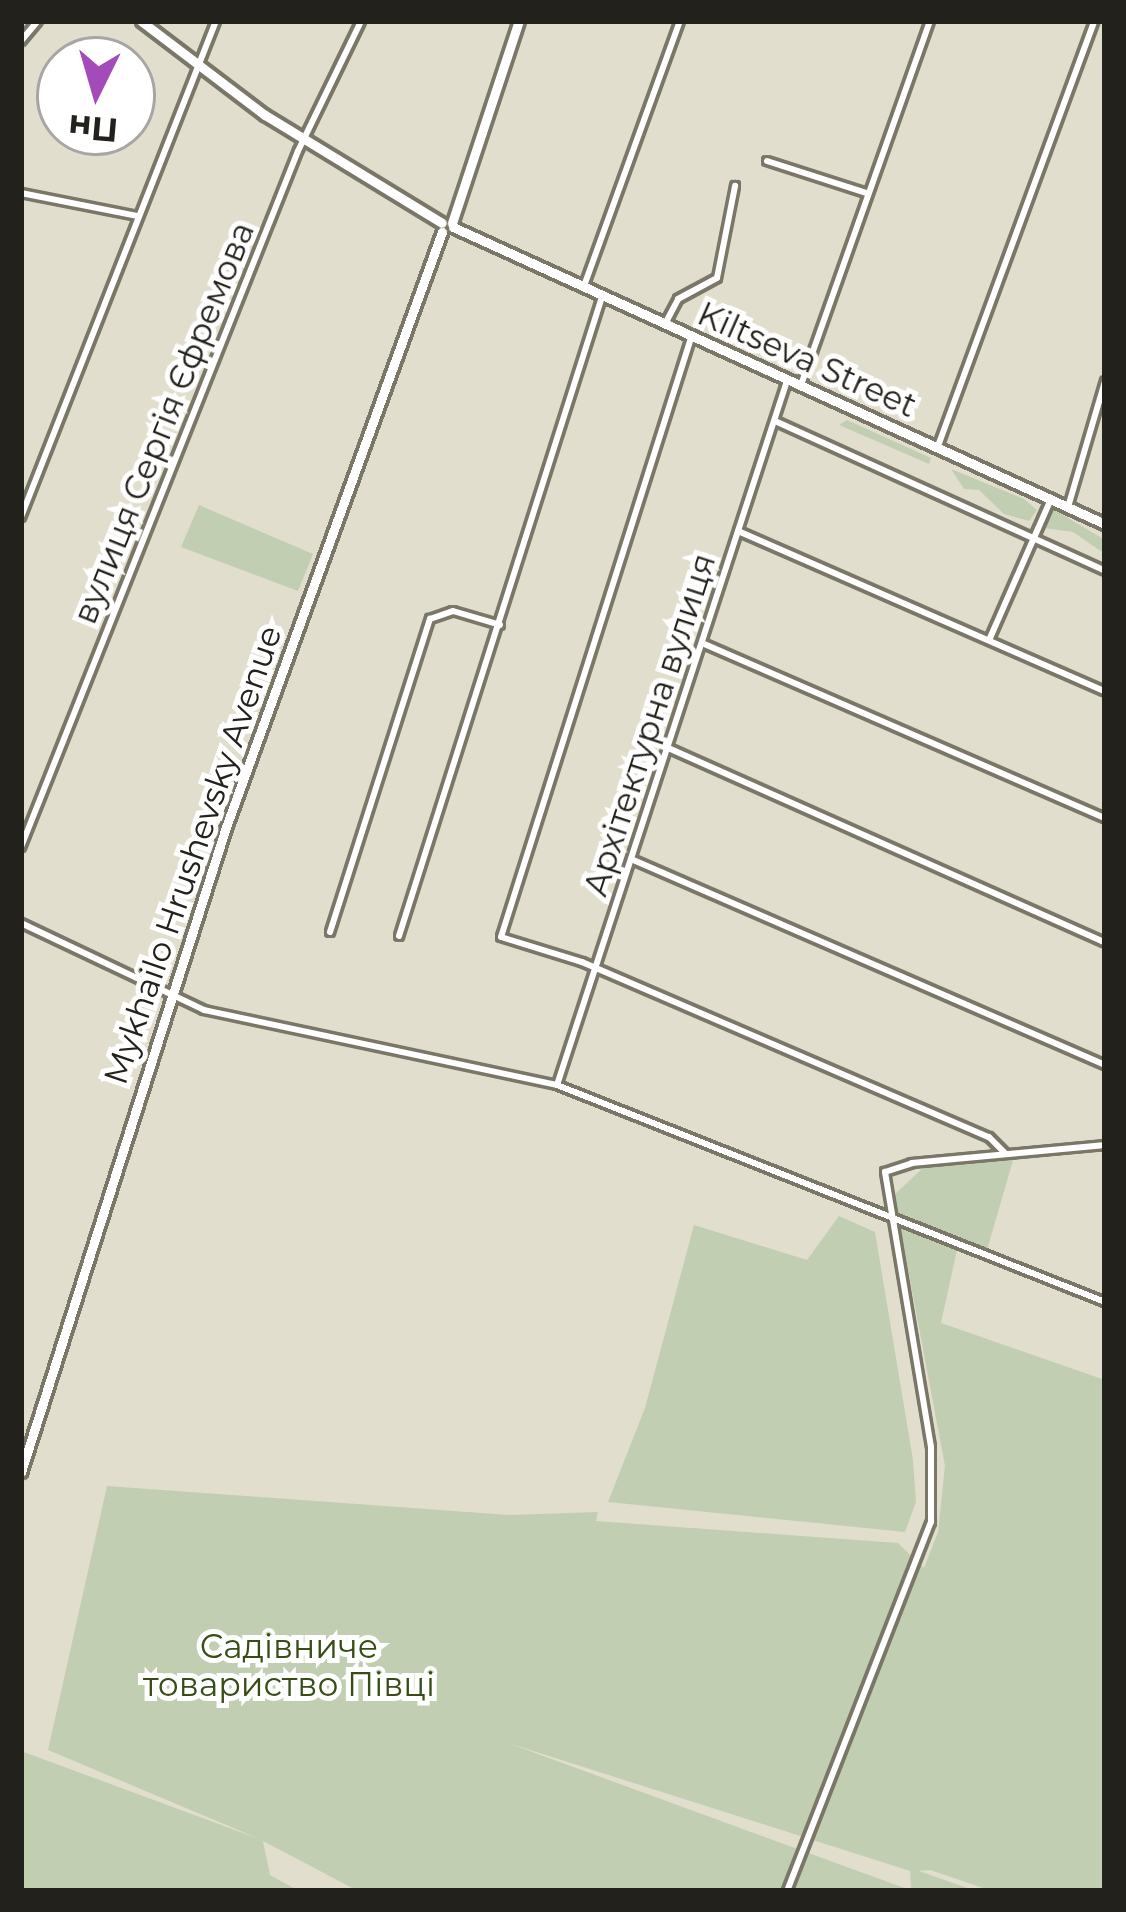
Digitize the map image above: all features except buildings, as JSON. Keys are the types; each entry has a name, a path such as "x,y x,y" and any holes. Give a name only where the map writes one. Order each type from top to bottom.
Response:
{"street":[{"path":"21,41 38,21"},
{"name":"Kiltseva Street","path":"140,21 307,142 447,227 1105,524"},
{"path":"21,517 216,21"},
{"name":"вулиця Сергія Єфремова","path":"21,847 307,142 361,21"},
{"name":"Mykhailo Hrushevsky Avenue","path":"21,1472 171,996 519,21"},
{"path":"583,289 680,21"},
{"path":"801,386 930,21"},
{"path":"937,448 1094,21"},
{"path":"767,161 868,194"},
{"path":"664,325 678,299 717,278 735,186"},
{"path":"21,193 137,216"},
{"path":"399,936 602,297"},
{"path":"691,338 500,926 503,944 596,968 989,1136 1005,1153"},
{"name":"Архітектурна вулиця","path":"557,1084 787,381"},
{"path":"1068,507 1105,381"},
{"path":"774,421 1105,571"},
{"path":"990,639 1051,499"},
{"path":"738,531 1105,691"},
{"path":"330,932 434,613 500,625"},
{"path":"702,643 1105,818"},
{"path":"666,747 1105,942"},
{"path":"631,859 1104,1062"},
{"path":"21,922 204,1010 557,1084 889,1222 1105,1302"},
{"path":"787,1891 932,1522 932,1447 883,1182 891,1166 1105,1144"}],"green space":[{"path":"847,420 931,458 929,464 839,425"},
{"path":"951,469 1024,499 1037,510 1029,521 1004,514 979,490 964,489"},
{"path":"199,505 313,554 298,591 181,547"},
{"path":"1053,509 1105,540 1105,554 1073,532 1043,528"},
{"name":"Садівниче товариство Півці","path":"1014,1157 987,1250 959,1241 941,1323 1105,1380 1105,1891 992,1891 930,1870 919,1871 976,1891 358,1891 263,1841 270,1875 299,1891 21,1891 21,1751 257,1838 48,1750 107,1486 509,1515 598,1512 596,1521 898,1543 924,1568 938,1532 945,1466 894,1195 926,1165","holes":["505,1742 910,1871 910,1890"]},
{"path":"839,1216 875,1232 913,1460 916,1502 905,1532 608,1502 645,1408 694,1225 807,1260"}]}
